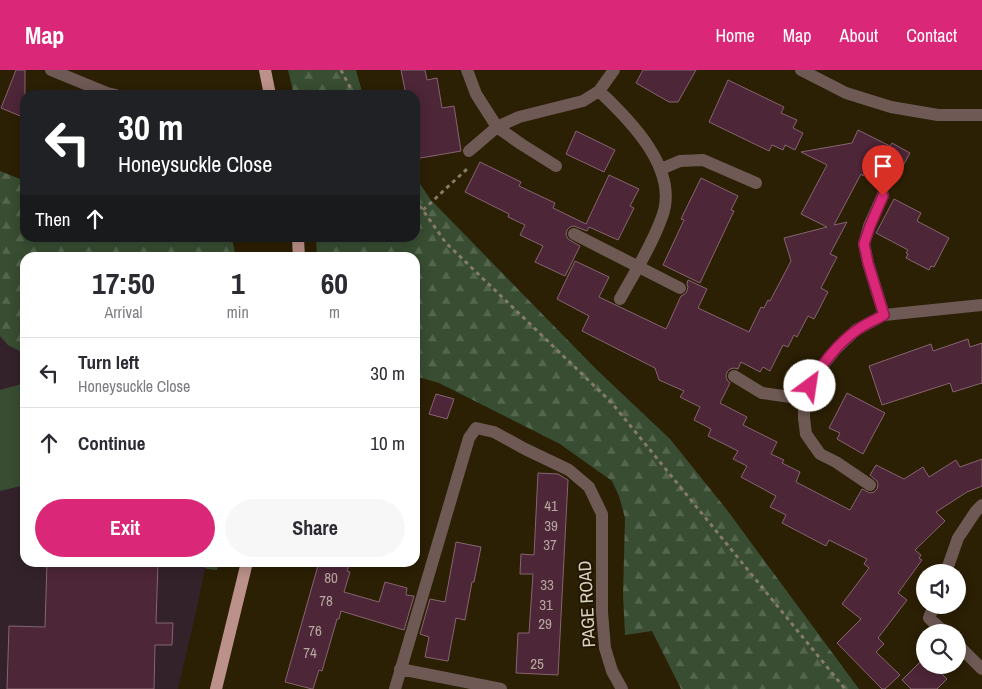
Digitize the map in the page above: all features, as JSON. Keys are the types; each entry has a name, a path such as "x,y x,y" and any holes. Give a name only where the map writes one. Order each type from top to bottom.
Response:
{"main road":[{"path":"265,70 269,90"},
{"path":"216,689 246,567"}],"street":[{"path":"51,70 74,74 104,90"},
{"path":"467,70 476,94 497,127 556,166"},
{"path":"470,151 497,127 520,117 583,101 599,91 614,70"},
{"path":"801,70 846,93 891,107 938,115 982,115"},
{"path":"599,91 625,116 652,152 661,169 666,193 663,215 649,247 620,299"},
{"path":"661,169 680,161 703,160 756,183"},
{"path":"883,196 864,244 884,315"},
{"path":"574,234 680,288"},
{"path":"870,485 836,462 820,454 806,434 804,399 816,374 835,350 856,330 884,315 982,306"},
{"path":"734,376 762,393 804,399"},
{"name":"PAGE ROAD","path":"400,670 469,438 476,428 494,432 569,470 589,487 602,514 602,612 605,648 612,671 622,689"},
{"path":"949,564 958,538 976,511 982,506"},
{"path":"931,614 929,618 935,624"},
{"path":"966,653 982,669"},
{"path":"395,689 400,670 501,689"}],"path":[{"path":"341,70 351,90"},
{"path":"423,210 470,166 470,151"},
{"path":"420,206 446,243 611,402 845,689"}],"shaded area":[{"path":"0,171 20,179 20,242 232,242 231,252 20,252 20,567 205,567 178,689 0,689"}],"green space":[{"path":"288,70 356,70 362,90 293,90"},
{"path":"0,171 20,179 20,242 233,242 235,252 20,252 20,351 8,345 0,336"},
{"path":"420,184 430,199 596,369 670,439 727,510 859,689 681,689 652,631 625,635 623,595 625,518 619,496 612,481 560,444 439,383 420,377 420,252 317,252 316,242 420,242"},
{"path":"20,384 20,486 0,491 0,390"},
{"path":"203,567 218,567 217,570"}],"building":[{"path":"16,70 25,70 25,90 20,90 20,116 1,108"},
{"path":"401,70 425,70 427,80 437,78 442,108 454,106 461,151 420,158 420,90 405,90"},
{"path":"643,70 696,70 678,102 669,102 636,83"},
{"path":"728,80 784,107 781,113 797,120 793,128 803,133 795,150 785,145 783,150 772,145 769,151 709,122"},
{"path":"858,130 890,146 892,143 910,153 899,173 872,159 863,176 861,174 834,225 847,222 830,254 837,257 821,288 828,292 814,319 808,316 797,337 794,335 788,347 783,345 770,371 763,367 760,372 741,362 738,369 730,369 726,376 730,383 720,403 747,417 743,425 777,442 771,454 784,460 782,463 800,472 796,482 850,510 862,489 870,493 877,489 877,481 870,475 876,465 904,479 923,467 929,477 956,460 960,467 982,459 982,486 967,492 936,512 945,521 915,550 921,555 919,558 922,560 919,564 916,564 916,568 898,593 907,600 878,638 884,644 876,652 900,675 885,689 882,689 837,643 861,619 842,604 869,568 864,564 867,559 829,540 826,546 782,523 786,515 770,507 776,496 741,477 747,466 733,459 738,451 708,436 711,429 694,420 700,407 680,397 684,391 659,380 655,368 582,331 589,316 557,299 575,261 609,277 599,297 666,329 681,296 687,291 688,280 707,289 698,308 749,332 761,307 764,308 768,300 770,301 791,261 784,238 827,227 801,214 827,165 801,152 852,143"},
{"path":"576,131 615,150 604,172 566,154"},
{"path":"480,162 521,182 519,186 555,203 553,208 586,224 609,175 639,189 630,206 634,208 618,240 589,227 587,231 574,226 567,230 566,235 568,239 580,246 565,276 535,262 543,246 520,235 525,225 508,217 509,214 465,192"},
{"path":"701,178 738,196 731,210 734,211 700,283 663,265 684,220 681,219"},
{"path":"894,199 921,213 917,221 949,238 934,267 931,266 929,270 906,258 908,250 876,233"},
{"path":"968,339 970,347 982,343 982,383 953,392 950,383 882,405 869,366 931,344 933,351"},
{"path":"847,393 885,413 863,454 837,439 840,433 829,428"},
{"path":"436,394 454,399 447,419 429,414"},
{"path":"538,473 558,474 568,480 558,675 516,673 518,633 529,633 533,574 520,574 521,554 534,555"},
{"path":"456,542 481,547 465,620 456,618 448,661 425,657 429,637 420,634 430,599 445,602"},
{"path":"47,567 158,567 156,623 173,623 172,645 155,645 154,689 7,689 9,626 45,627"},
{"path":"318,567 348,567 347,571 350,572 344,592 379,602 385,582 407,588 406,595 414,596 404,630 341,611 322,671 319,670 313,689 285,682"},
{"path":"916,666 916,674 942,674 947,679 937,689 911,689 902,680"}],"route":[{"path":"810,386 816,374 835,350 856,330 884,315 864,244 883,196"}]}
